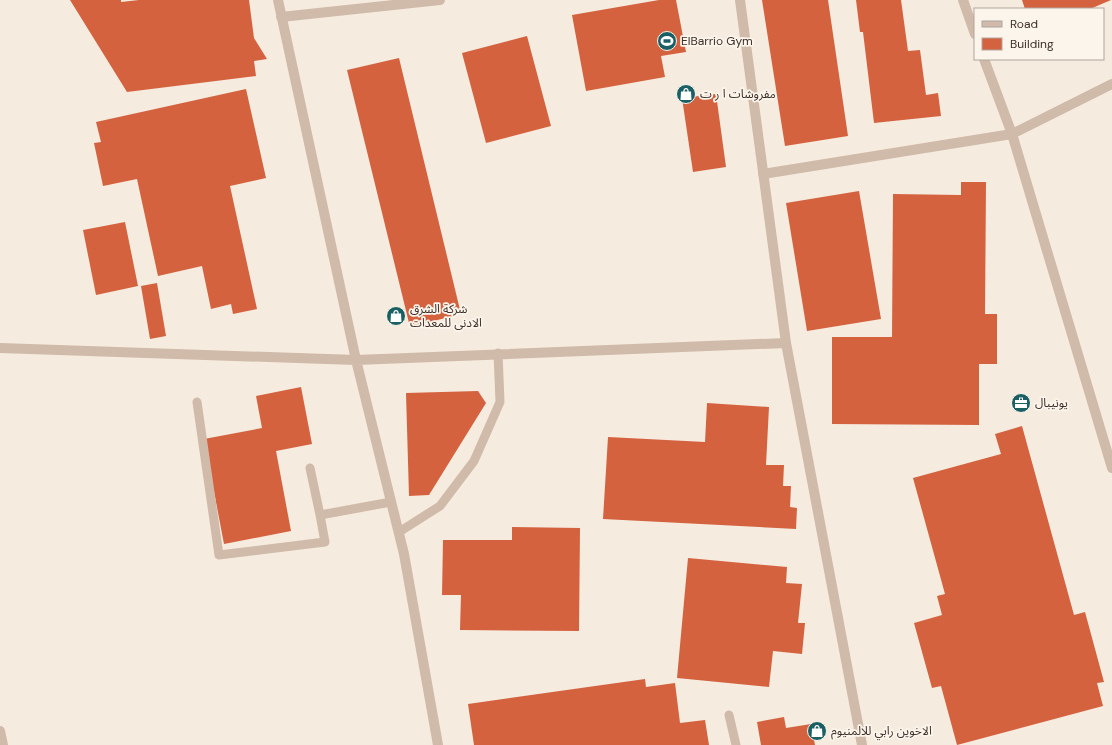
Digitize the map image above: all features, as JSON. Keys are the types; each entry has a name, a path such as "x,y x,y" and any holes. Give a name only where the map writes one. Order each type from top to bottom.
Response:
{"street":[{"path":"278,0 297,96 356,360 404,554 438,745"},
{"path":"282,17 440,0"},
{"path":"740,0 786,343 862,745"},
{"path":"963,0 974,31"},
{"path":"984,60 1012,134 1112,468"},
{"path":"763,174 1012,134 1112,84"},
{"path":"0,348 356,360 498,353 786,343"},
{"path":"0,731 3,745"}],"lane":[{"path":"399,532 440,506 474,461 500,402 498,353"},
{"path":"197,402 219,555 325,542 310,468"},
{"path":"320,515 391,502"},
{"path":"729,715 736,745"}],"building":[{"path":"70,0 121,0 121,2 139,0 249,0 254,38 267,59 254,61 256,76 127,92"},
{"path":"659,0 676,0 686,52 661,56 665,77 586,91 572,15"},
{"path":"762,0 828,0 848,136 785,146"},
{"path":"856,0 901,0 908,51 920,50 926,95 938,93 941,116 874,123 863,32 860,32"},
{"path":"1022,0 1111,0 1092,8 1025,8"},
{"path":"527,36 551,126 486,143 462,53"},
{"path":"399,58 461,314 410,327 347,70"},
{"path":"246,89 266,178 230,186 257,309 233,314 231,304 211,309 202,266 158,276 137,179 103,186 94,143 101,142 96,122"},
{"path":"716,94 726,167 693,172 682,98"},
{"path":"961,182 986,182 985,314 997,314 997,364 979,364 979,425 832,424 832,337 892,337 893,194 961,195"},
{"path":"859,191 881,319 807,331 786,203"},
{"path":"125,222 138,286 96,295 83,230"},
{"path":"157,283 166,336 150,339 141,286"},
{"path":"301,387 312,444 276,451 291,531 224,544 204,439 262,428 256,396"},
{"path":"478,391 486,403 429,495 409,496 406,393"},
{"path":"707,403 769,407 766,465 784,465 783,486 791,486 790,507 797,508 796,529 603,519 608,437 705,442"},
{"path":"1022,426 1074,615 1085,612 1104,682 1097,683 1103,706 957,745 941,686 932,688 914,623 942,615 937,596 945,594 913,478 1001,454 995,434"},
{"path":"512,527 580,528 579,631 460,630 461,595 442,595 443,540 512,540"},
{"path":"688,558 787,567 786,583 802,584 798,623 805,623 802,654 773,651 769,687 677,678"},
{"path":"645,679 646,687 675,683 680,723 705,720 709,745 474,745 468,704"},
{"path":"784,717 786,728 811,724 815,745 761,745 757,722"}],"place":[{"name":"ElBarrio Gym","path":"667,41"},
{"name":"مفروشات ا ر ت","path":"686,94"},
{"name":"شركة الشرق الادنى للمعدات","path":"396,316"},
{"name":"يونيبال","path":"1021,403"},
{"name":"الاخوين رابي للالمنيوم","path":"817,731"}]}
